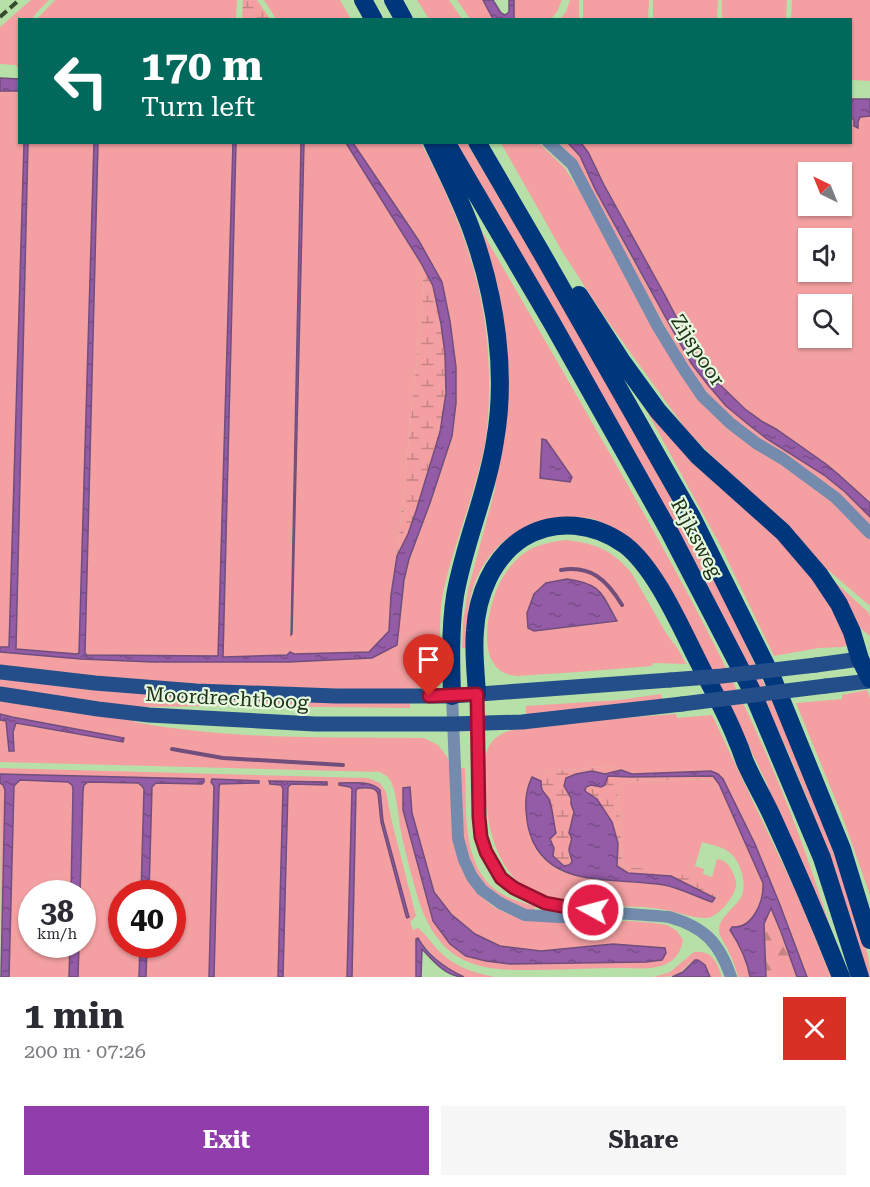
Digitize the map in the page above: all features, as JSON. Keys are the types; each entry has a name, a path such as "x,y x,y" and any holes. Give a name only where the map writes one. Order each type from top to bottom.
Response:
{"highway":[{"path":"363,0 373,18"},
{"path":"393,0 403,18"},
{"path":"433,144 461,203 485,271 495,321 500,368 499,413 495,443 455,596 451,642 452,696"},
{"name":"Rijksweg","path":"447,144 552,323 669,531 751,689 822,858 861,977"},
{"name":"Rijksweg","path":"478,144 692,517 772,677 842,849 870,940"},
{"path":"542,252 561,266 621,360 658,411 698,456 783,532 819,574 839,604 870,680"},
{"path":"477,694 474,632 478,607 486,582 499,559 513,545 531,533 550,527 570,525 586,527 605,534 625,546 646,567 663,594 735,735 810,901 841,977"}],"main road":[{"name":"Moordrechtboog","path":"0,672 196,691 336,696 452,696 722,676 860,659"},
{"name":"Moordrechtboog","path":"0,694 149,715 315,724 477,724 522,722 870,680"}],"street":[{"name":"Zijspoor","path":"550,144 572,165 658,327 702,396 730,423 756,443 783,459 836,498 870,533"},
{"path":"477,694 481,837 486,852 501,878 514,888 545,903 572,908 669,917 684,921 704,933 718,948 731,977"},
{"path":"452,696 458,838 472,878 482,890 500,903 525,915 655,916"}],"green space":[{"path":"31,0 49,0 33,18 18,18 18,67 0,64 0,27"},
{"path":"55,0 237,0 236,18 38,18"},
{"path":"243,0 257,0 269,18 242,18"},
{"path":"264,0 340,0 350,18 275,18"},
{"path":"417,0 449,0 461,18 428,18"},
{"path":"457,0 483,0 492,18 469,18"},
{"path":"514,0 562,0 552,18 514,18"},
{"path":"570,0 579,0 579,18 561,18 566,12"},
{"path":"583,0 649,0 648,18 583,18"},
{"path":"653,0 718,0 717,18 653,18"},
{"path":"722,0 787,0 786,18 722,18"},
{"path":"792,0 870,0 870,81 852,80 852,18 791,18"},
{"path":"0,91 18,91 18,144 24,144 9,648 0,647"},
{"path":"870,116 870,503 826,464 745,409 712,377 697,356 582,144 852,144 852,118 858,127 860,117"},
{"path":"28,144 94,144 79,653 16,649"},
{"path":"98,144 233,144 218,657 86,655"},
{"path":"236,144 301,144 290,633 292,634 304,144 347,144 421,263 424,289 391,595 390,628 369,652 223,657"},
{"path":"354,144 422,144 462,231 472,262 485,324 489,390 486,437 476,482 443,593 439,668 430,681 417,688 390,690 223,686 90,676 0,665 0,652 153,662 289,662 372,658 397,645 404,580 409,559 430,503 456,403 456,367 442,282 419,241"},
{"path":"456,144 468,144 613,394 706,565 789,740 825,830 864,943 870,977 868,977 831,861 788,752 698,567"},
{"path":"502,144 540,144 564,167 681,375 837,504 870,539 870,606 822,565 784,522 687,431 604,316 563,253"},
{"path":"560,144 569,144 580,156 634,262 701,377 758,433 838,486 870,517 870,525 720,408 690,372 591,194 575,159"},
{"path":"473,216 651,527 732,680 789,810 818,888 843,967 784,831 767,784 740,728 612,527 586,518 552,518 523,528 511,536 499,546 480,571 469,608 466,648 462,648 468,590 495,489 501,433"},
{"path":"421,263 433,286 441,324 445,354 446,393 440,432 424,489 408,534 397,556 424,289"},
{"path":"632,384 801,560 833,607 848,645 774,656 720,545"},
{"path":"565,540 601,548 624,564 686,664 653,663 652,666 517,676 503,672 494,664 487,639 488,624 501,579 514,562 526,552 540,545","holes":["567,579 593,587 604,596 617,621 534,631 527,613 534,594 546,583"]},
{"path":"836,583 868,612 870,636 860,628"},
{"path":"0,678 410,703 410,708 127,707 0,687"},
{"path":"867,690 870,698 870,895 841,813 796,703 842,699 842,695"},
{"path":"661,694 662,699 642,703 526,715 526,706 619,700"},
{"path":"0,701 207,732 315,737 424,738 438,745 448,758 452,826 483,898 494,907 525,920 630,921 667,925 677,931 683,940 680,950 669,963 652,968 507,970 469,962 455,955 443,945 425,916 410,870 393,787 388,777 380,772 0,762 0,720 6,721 6,729 14,751 13,732 16,723 123,742 123,738 0,714","holes":["410,788 412,813 434,892 451,914 475,934 500,946 541,951 613,944 486,961 466,956 450,944 403,810"]},
{"path":"676,714 677,718 712,715 798,896 831,977 807,977 755,844 723,779 711,771 632,774 611,766 545,772 530,836 541,856 561,871 591,879 666,885 712,902 719,895 626,867 622,862 618,789 622,784 637,781 716,779 763,883 759,904 754,915 744,926 730,930 743,952 750,977 738,977 719,932 722,921 740,899 744,887 737,861 723,848 702,842 695,866 704,869 703,874 712,877 717,859 722,860 729,865 736,880 733,895 719,912 707,918 651,908 571,904 555,901 526,888 514,878 505,865 492,836 486,804 486,753 495,739 512,730"},
{"path":"611,766 621,770 605,774 592,771 576,774 571,798 574,812 570,854 572,862 565,866 553,856 554,848 550,839 541,781 532,777 545,772"},
{"path":"0,768 368,778 380,783 386,792 416,916 410,922 413,930 418,928 444,956 457,965 495,977 458,975 444,967 416,939 416,977 352,977 356,790 359,788 372,788 378,794 381,822 406,916 409,917 383,821 380,790 364,783 339,783 339,785 352,789 347,977 283,977 288,787 291,784 327,785 327,782 270,781 281,785 283,789 278,977 214,977 219,787 220,784 259,783 258,781 212,779 214,786 209,977 146,977 147,958 186,958 186,880 149,880 152,786 156,783 202,784 204,779 0,774"},
{"path":"458,768 465,768 469,838 480,871 490,884 504,895 535,906 534,912 526,911 492,893 473,870 463,841"},
{"path":"608,776 713,776 716,779 637,781 622,784 618,789 622,862 626,867 670,871 701,881 719,891 719,895 715,898 671,876 628,873 617,866 618,843 585,792 586,787 591,785 605,784"},
{"path":"20,780 68,782 72,785 71,880 18,880 18,958 70,958 69,977 9,977 14,785"},
{"path":"88,782 138,783 144,789 141,880 108,880 108,958 140,958 139,977 78,977 79,958 96,958 96,880 80,880 84,785"},
{"path":"0,783 5,790 1,977"},
{"path":"771,907 797,977 766,977 764,924"},
{"path":"694,952 705,953 713,958 722,977 710,977 705,965 690,963 674,975 654,977 670,972"}],"water":[{"path":"483,0 493,0 501,13 505,15 509,12 509,0 514,0 514,18 492,18"},
{"path":"0,78 18,79 18,91 0,91"},
{"path":"852,99 870,99 870,116 860,117 858,128 854,126 852,118"},
{"path":"24,144 28,144 16,649 79,653 94,144 98,144 85,653 87,655 218,656 233,144 236,144 223,657 287,655 290,652 294,654 369,652 389,631 391,595 397,556 416,511 440,432 446,393 445,354 433,286 347,144 354,144 419,241 442,282 456,367 456,403 452,436 409,559 404,580 397,645 372,658 289,662 153,662 0,652 0,647 9,647"},
{"path":"301,144 304,144 292,634"},
{"path":"569,144 582,144 588,152 697,356 712,377 745,409 838,474 870,503 870,517 824,475 749,425 726,406 708,385 691,363 595,189 580,156"},
{"path":"542,439 546,440 572,477 570,482 540,478"},
{"path":"567,579 587,584 599,591 617,621 534,631 528,628 527,613 534,594 546,583"},
{"path":"0,714 124,738 123,742 16,723 13,732 14,751 9,751 6,721 0,720"},
{"path":"621,770 632,774 711,771 723,779 755,844 807,977 797,977 771,908 764,924 766,977 750,977 743,952 730,930 732,927 746,924 756,912 762,898 763,883 719,784 713,776 608,776 605,785 601,787 591,785 586,787 585,791 597,799 612,822 618,843 617,866 628,873 671,876 715,898 712,902 664,885 583,877 564,871 548,862 536,847 528,826 526,801 532,777 541,781 542,790 549,799 556,833 550,839 554,848 553,856 564,866 572,862 569,833 574,812 571,798 564,786 566,778 592,771 605,774"},
{"path":"0,774 204,779 202,784 156,783 152,787 149,880 141,880 144,789 138,783 88,782 84,785 80,880 71,880 72,785 68,782 20,780 14,786 9,977 1,977 5,790 0,783"},
{"path":"212,779 259,781 259,783 220,784 219,787 214,977 209,977 214,786"},
{"path":"269,781 327,782 327,785 291,784 288,787 283,977 278,977 283,789 281,785 270,784"},
{"path":"339,783 366,783 380,790 383,821 409,917 406,916 381,822 377,791 359,788 356,790 352,977 347,977 352,789 339,785"},
{"path":"410,787 412,813 434,892 451,914 475,934 500,946 541,951 613,944 665,948 666,953 662,960 510,964 466,956 450,944 433,921 403,810 403,788"},
{"path":"418,938 438,961 464,977 446,971 422,949 421,977 416,977 416,939"},
{"path":"70,958 79,958 78,977 69,977"},
{"path":"140,958 147,958 146,977 139,977"},
{"path":"695,960 705,965 710,977 672,977 683,972"}],"waterway":[{"path":"561,570 581,570 597,576 610,588 622,605"},
{"path":"172,749 223,758 343,765"}],"railway":[{"path":"0,17 19,0"}],"route":[{"path":"429,696 477,694 477,767 481,837 486,852 501,878 514,888 545,903 593,910"}]}
